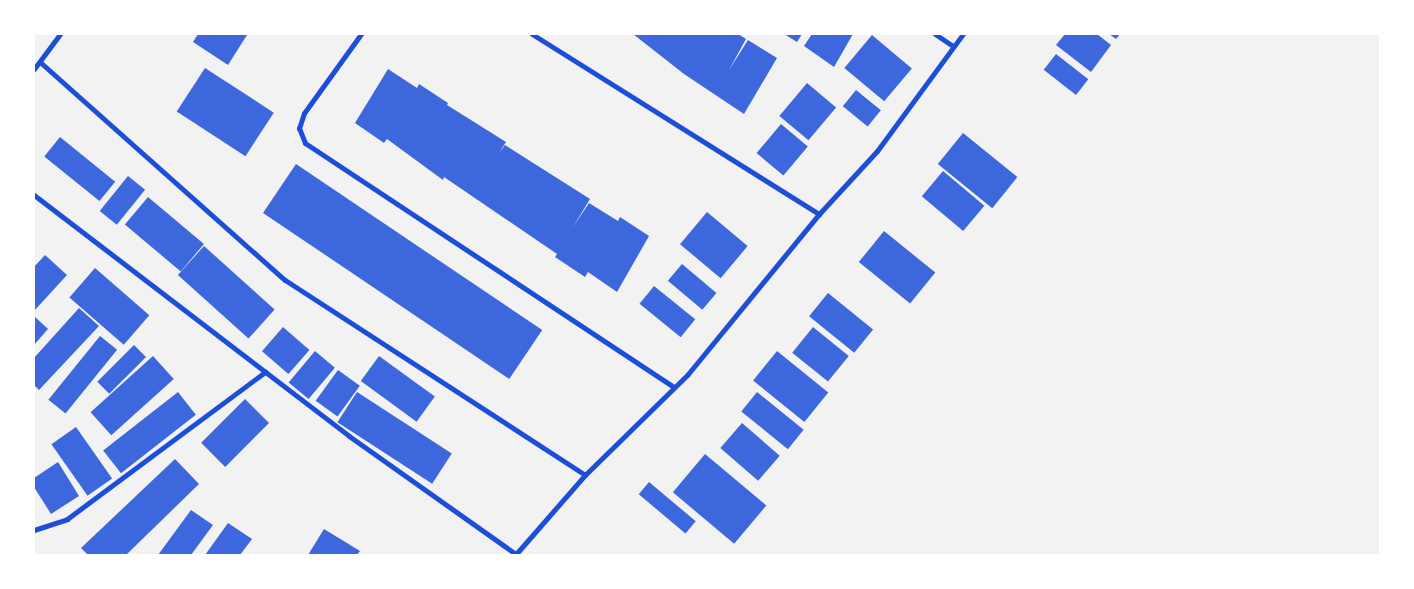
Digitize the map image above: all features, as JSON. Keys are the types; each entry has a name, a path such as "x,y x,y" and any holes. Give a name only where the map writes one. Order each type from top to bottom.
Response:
{"street":[{"path":"34,69 60,34"},
{"path":"361,34 304,113 299,128 305,143 674,387"},
{"path":"532,34 819,214"},
{"path":"935,34 953,46"},
{"path":"34,195 349,436 517,555 585,475 674,387 819,214 877,151 963,34"},
{"path":"40,62 286,280 585,475"},
{"path":"34,530 67,520 265,372"}],"building":[{"path":"198,34 247,35 228,65 193,42"},
{"path":"633,34 738,34 746,39 729,70 748,40 777,58 744,114 684,74"},
{"path":"784,34 802,34 797,42"},
{"path":"812,34 853,34 834,67 804,46"},
{"path":"1065,34 1097,34 1111,45 1091,72 1056,45"},
{"path":"1109,34 1120,34 1116,39"},
{"path":"872,35 912,68 884,101 844,68"},
{"path":"1056,54 1088,79 1076,95 1044,70"},
{"path":"205,68 274,113 245,156 177,112"},
{"path":"388,69 417,88 419,84 448,103 447,105 506,142 499,153 505,145 590,199 573,227 589,203 618,221 620,217 649,236 617,292 588,272 585,277 555,257 557,254 444,177 443,180 387,139 384,143 355,123"},
{"path":"807,83 836,107 808,140 779,116"},
{"path":"856,90 881,110 868,126 843,106"},
{"path":"781,124 808,146 783,176 757,153"},
{"path":"963,133 1017,177 992,208 938,164"},
{"path":"60,137 115,182 99,201 44,156"},
{"path":"296,164 542,330 509,379 263,213"},
{"path":"943,171 984,206 963,231 922,196"},
{"path":"128,176 145,190 117,225 100,211"},
{"path":"148,197 204,244 181,272 125,225"},
{"path":"707,212 748,246 721,278 680,244"},
{"path":"884,231 935,273 910,304 859,262"},
{"path":"204,246 275,310 249,339 178,275"},
{"path":"45,255 67,275 34,311 34,267"},
{"path":"682,264 716,293 702,310 668,281"},
{"path":"95,268 149,315 124,345 69,297"},
{"path":"654,286 695,319 681,337 640,304"},
{"path":"828,293 873,330 854,353 809,316"},
{"path":"79,308 99,326 39,390 34,385 34,358"},
{"path":"34,316 48,329 34,345"},
{"path":"283,327 309,350 288,374 262,351"},
{"path":"813,327 849,356 828,382 792,353"},
{"path":"100,336 117,350 65,414 48,400"},
{"path":"134,345 146,357 109,394 97,382"},
{"path":"315,351 335,368 309,399 289,382"},
{"path":"777,351 828,393 804,422 753,381"},
{"path":"153,356 174,379 111,435 91,412"},
{"path":"379,356 435,397 417,422 361,381"},
{"path":"338,370 360,386 338,417 316,401"},
{"path":"178,392 196,415 121,473 103,450"},
{"path":"357,392 452,454 432,484 337,422"},
{"path":"757,392 804,430 788,449 741,411"},
{"path":"245,399 269,423 225,467 201,443"},
{"path":"742,423 780,456 758,481 720,448"},
{"path":"76,427 112,479 88,496 51,444"},
{"path":"705,454 766,505 734,544 673,492"},
{"path":"175,459 199,484 126,555 88,555 81,548"},
{"path":"58,462 79,496 51,514 34,487 34,478"},
{"path":"649,482 696,521 685,533 639,494"},
{"path":"191,510 213,525 191,555 158,555"},
{"path":"228,523 252,539 240,555 205,555"},
{"path":"324,529 360,551 357,555 308,555"}]}
